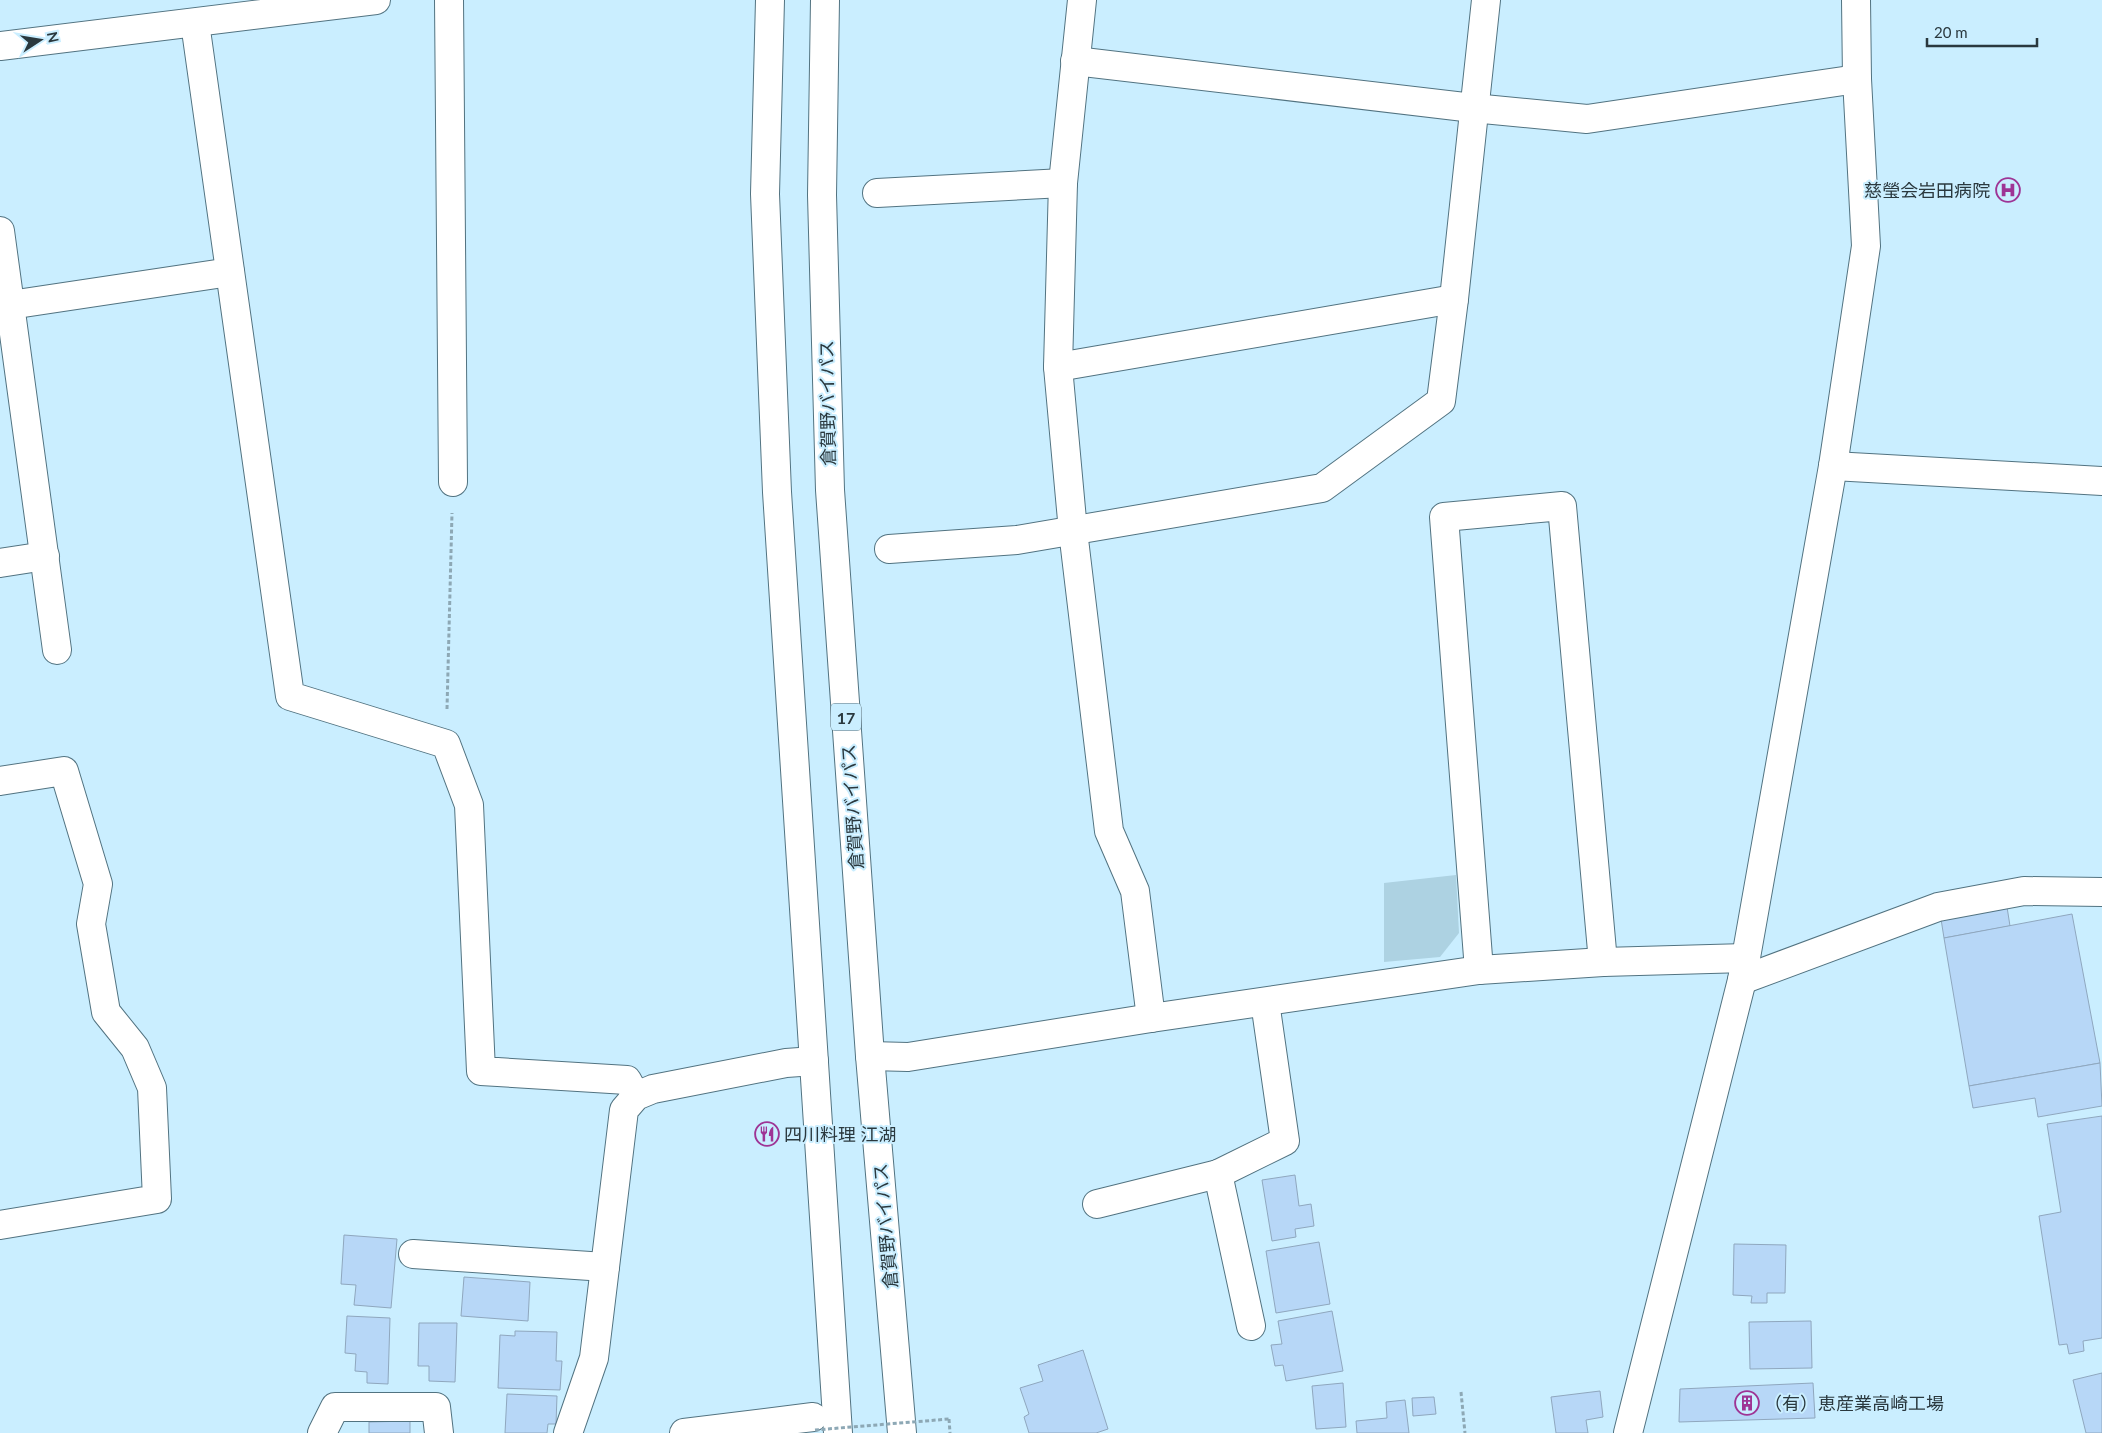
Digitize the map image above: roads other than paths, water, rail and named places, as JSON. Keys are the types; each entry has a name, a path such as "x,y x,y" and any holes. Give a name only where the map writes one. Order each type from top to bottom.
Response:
{"main road":[{"path":"0,46 376,0"},
{"path":"449,0 453,482"},
{"path":"684,1433 822,1426 814,1061 776,462 765,194 770,0"},
{"name":"倉賀野バイパス","path":"825,0 822,195 830,490 870,1056 902,1433"},
{"path":"1082,0 1063,183 1058,367 1073,531 1109,831 1135,891 1151,1018"},
{"path":"889,548 1017,540 1322,488 1440,401 1454,299 1486,0"},
{"path":"1628,1433 1744,969 1834,466 1866,246 1857,79 1856,0"},
{"path":"195,23 290,696 446,744 470,805 481,1071 627,1080 636,1096"},
{"path":"1075,61 1473,108 1587,119 1857,79"},
{"path":"877,193 1063,183"},
{"path":"0,231 57,650"},
{"path":"10,305 230,272"},
{"path":"1058,367 1454,299"},
{"path":"1834,466 2102,482"},
{"path":"1480,970 1444,517 1562,506 1603,962"},
{"path":"0,563 45,556"},
{"path":"0,781 64,771 98,884 91,924 106,1012 135,1048 152,1088 156,1198 0,1225"},
{"path":"870,1056 908,1057 1151,1018 1480,970 1603,962 1744,969 1938,907 2024,891 2102,892"},
{"path":"1097,1204 1218,1174 1285,1140 1265,1002"},
{"path":"568,1433 594,1358 624,1110 636,1096 653,1089 786,1063 814,1061"},
{"path":"1218,1174 1250,1326"},
{"path":"413,1254 605,1268"},
{"path":"322,1433 336,1407 436,1407 439,1433"}],"place":[{"name":"慈瑩会岩田病院","path":"2008,190"},
{"name":"四川料理 江湖","path":"767,1134"},
{"name":"（有）恵産業高崎工場","path":"1747,1403"}]}
